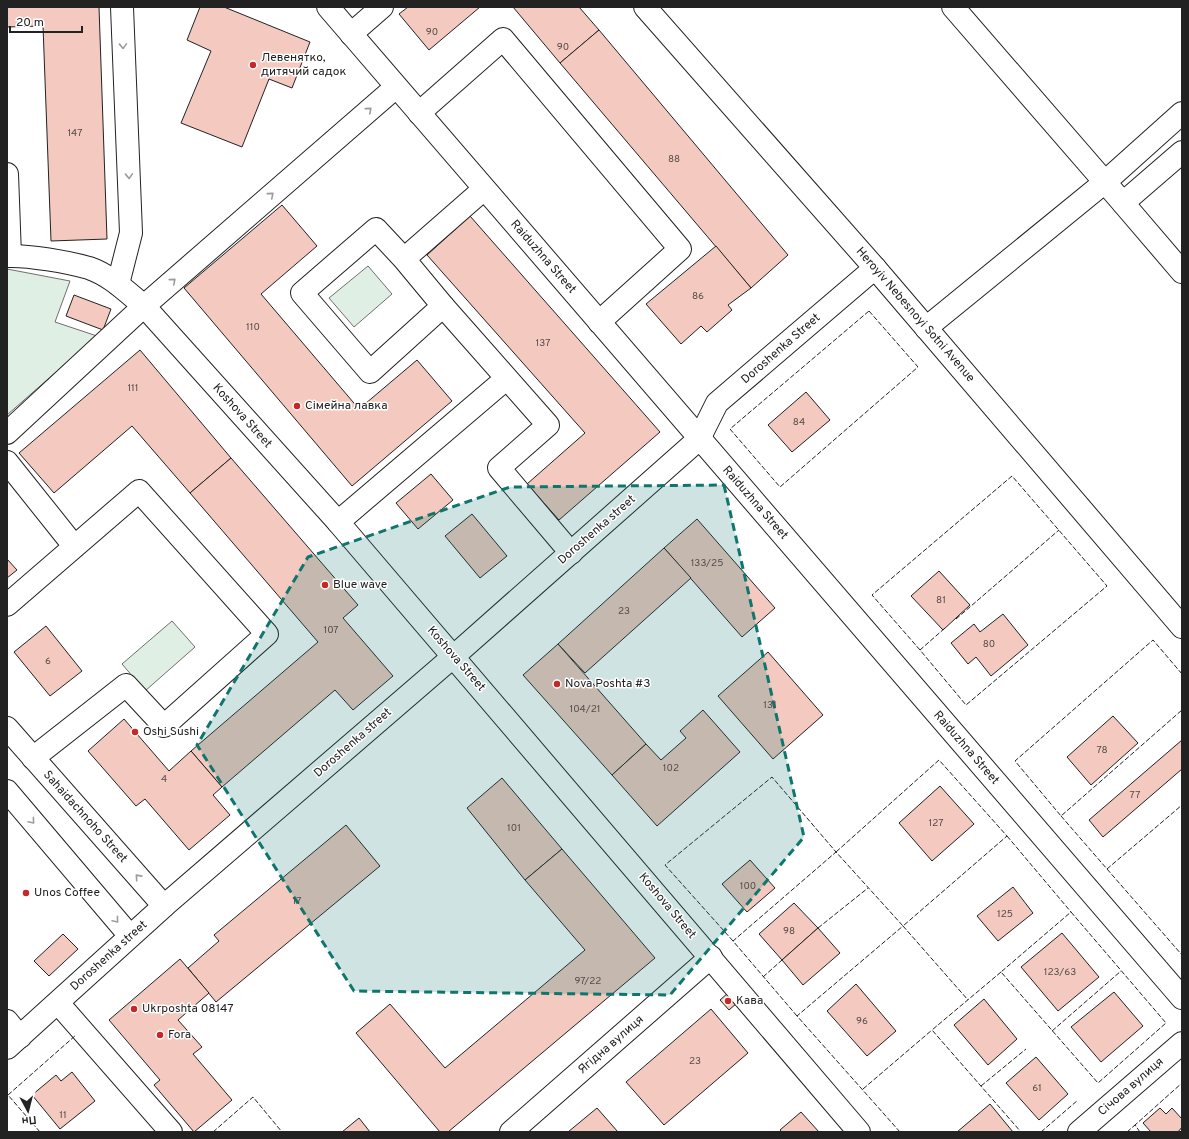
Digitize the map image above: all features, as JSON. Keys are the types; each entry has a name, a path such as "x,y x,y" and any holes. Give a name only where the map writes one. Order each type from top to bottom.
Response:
{"street":[{"path":"118,284 131,233 122,7"},
{"name":"Raiduzhna Street","path":"328,7 1182,998"},
{"path":"350,34 382,7"},
{"name":"Heroyiv Nebesnoyi Sotni Avenue","path":"644,7 875,268 1182,627"},
{"path":"953,7 1182,272"},
{"path":"419,113 503,39 680,249 599,322"},
{"path":"7,433 144,306 396,87"},
{"path":"926,328 1105,182 1182,113"},
{"path":"1123,203 1179,160"},
{"path":"7,174 8,256"},
{"path":"404,259 484,189"},
{"path":"443,306 370,372 302,293 376,229 404,259 548,426 498,468 571,552"},
{"name":"Koshova Street","path":"8,256 89,268 118,284 144,306 338,522 454,656 859,1132"},
{"name":"Doroshenka Street","path":"700,439 717,404 875,268"},
{"path":"338,522 506,379"},
{"name":"Doroshenka street","path":"11,1036 58,1003 164,906 454,656 700,439"},
{"path":"7,462 74,546"},
{"path":"7,605 138,491 267,634 164,726 126,685 33,758"},
{"name":"Sahaidachnoho Street","path":"7,728 164,906"},
{"path":"7,791 130,936"},
{"name":"Ягідна вулиця","path":"511,1132 711,957"},
{"path":"58,1003 171,1132"},
{"name":"Січова вулиця","path":"1079,1132 1182,1042"}],"highlighted area":[{"path":"724,485 804,837 670,995 354,991 197,745 308,557 510,487"}],"green space":[{"path":"368,266 392,294 354,327 329,298"},
{"path":"7,269 70,281 55,322 97,336 7,415"},
{"path":"172,621 195,647 145,691 122,664"}],"building":[{"path":"7,7 99,7 107,239 51,241 43,26 7,27"},
{"name":"Левенятко, дитячий садок","path":"200,7 224,7 310,42 292,88 269,79 242,147 181,123 211,51 187,40"},
{"path":"408,7 480,7 429,50 399,14"},
{"path":"513,7 579,7 599,30 560,63"},
{"path":"599,30 788,255 751,288 560,63"},
{"path":"282,205 317,246 261,294 359,409 417,360 452,401 352,486 184,288"},
{"path":"470,216 660,432 559,520 527,484 585,433 427,255"},
{"path":"716,246 751,288 728,305 732,310 707,332 701,326 681,344 646,304"},
{"path":"74,295 111,309 103,330 66,316"},
{"path":"140,350 231,458 190,493 132,426 54,493 19,453"},
{"path":"806,392 830,420 792,452 768,425"},
{"path":"231,458 358,605 343,618 393,676 353,710 335,690 222,787 191,751 318,642 190,493"},
{"path":"431,474 453,500 418,529 396,503"},
{"path":"472,514 507,556 480,578 445,536"},
{"path":"697,519 775,608 742,637 664,548"},
{"path":"664,548 691,578 585,673 558,644"},
{"path":"7,559 17,570 7,578"},
{"path":"939,571 970,605 943,630 911,596"},
{"path":"1003,614 1028,645 991,676 976,657 968,664 951,643 974,624 980,632"},
{"path":"46,626 82,671 50,696 14,652"},
{"path":"558,644 646,744 612,775 523,675"},
{"path":"768,652 823,715 773,759 718,696"},
{"path":"703,710 740,752 657,826 612,775 646,744 661,760 686,738 680,731"},
{"path":"1113,716 1138,743 1091,785 1067,757"},
{"path":"124,719 169,771 191,751 222,787 213,795 230,815 189,850 145,799 136,806 88,751"},
{"path":"1182,740 1182,769 1103,837 1089,820"},
{"path":"502,778 562,849 525,880 467,808"},
{"path":"940,786 974,824 932,861 899,823"},
{"path":"346,825 380,866 216,1002 188,968 219,941 214,935"},
{"path":"562,849 655,958 448,1132 440,1132 356,1033 390,1004 445,1068 585,950 525,880"},
{"path":"750,860 775,888 747,912 722,884"},
{"path":"1013,887 1033,913 998,941 977,916"},
{"path":"794,903 818,928 782,960 759,934"},
{"path":"818,928 840,953 803,985 782,960"},
{"path":"1062,933 1099,977 1058,1011 1021,967"},
{"path":"63,934 78,949 49,976 34,961"},
{"path":"180,959 209,993 178,1020 202,1047 193,1054 232,1100 194,1132 154,1085 160,1080 109,1020"},
{"path":"856,984 896,1031 867,1056 827,1011"},
{"path":"1114,992 1143,1026 1101,1062 1071,1027"},
{"name":"Кава","path":"728,993 737,1003 729,1010 720,1000"},
{"path":"984,999 1017,1039 988,1065 954,1025"},
{"path":"711,1009 748,1053 664,1125 626,1082"},
{"path":"1036,1057 1068,1094 1039,1120 1006,1083"},
{"path":"72,1072 95,1101 60,1129 32,1095 56,1075 61,1081"},
{"path":"990,1104 1013,1132 957,1132"},
{"path":"597,1108 618,1132 568,1132"},
{"path":"1160,1108 1166,1114 1172,1108 1182,1119 1182,1127 1178,1132 1151,1132 1143,1123"},
{"path":"801,1112 819,1132 782,1132 780,1130"},
{"path":"359,1118 370,1132 342,1132"}],"fence":[{"path":"869,311 918,367 780,487 730,429 869,311"},
{"path":"920,650 872,595 1012,476 1107,586 966,705 920,650 945,628"},
{"path":"956,619 1059,530"},
{"path":"1182,674 1153,640 1015,761 1061,816 1182,710"},
{"path":"797,1016 733,941 836,852 903,926 1007,836 939,760 836,852"},
{"path":"733,941 665,865 772,777 836,852"},
{"path":"1061,816 1107,869 1182,805"},
{"path":"1007,836 1071,912"},
{"path":"1107,869 1182,955"},
{"path":"818,928 868,888"},
{"path":"1071,912 1166,1023 1098,1083 1001,972 1071,912"},
{"path":"900,1132 797,1016 903,926 968,1000"},
{"path":"763,977 782,960"},
{"path":"1052,1031 1121,971"},
{"path":"1001,972 932,1030 1021,1132"},
{"path":"863,1089 932,1030"},
{"path":"40,1132 8,1095 76,1035"},
{"path":"981,1086 1026,1049"},
{"path":"1140,1132 1135,1125 1182,1083"},
{"path":"213,1132 253,1097 282,1132"},
{"path":"1041,1132 1078,1100"},
{"path":"1127,1132 1135,1125"}],"place":[{"name":"Левенятко, дитячий садок","path":"253,65"},
{"name":"Сімейна лавка","path":"297,406"},
{"name":"Blue wave","path":"325,585"},
{"name":"Nova Poshta #3","path":"557,684"},
{"name":"Oshi Sushi","path":"135,732"},
{"name":"Unos Coffee","path":"26,893"},
{"name":"Кава","path":"728,1001"},
{"name":"Ukrposhta 08147","path":"134,1009"},
{"name":"Fora","path":"160,1035"}]}
